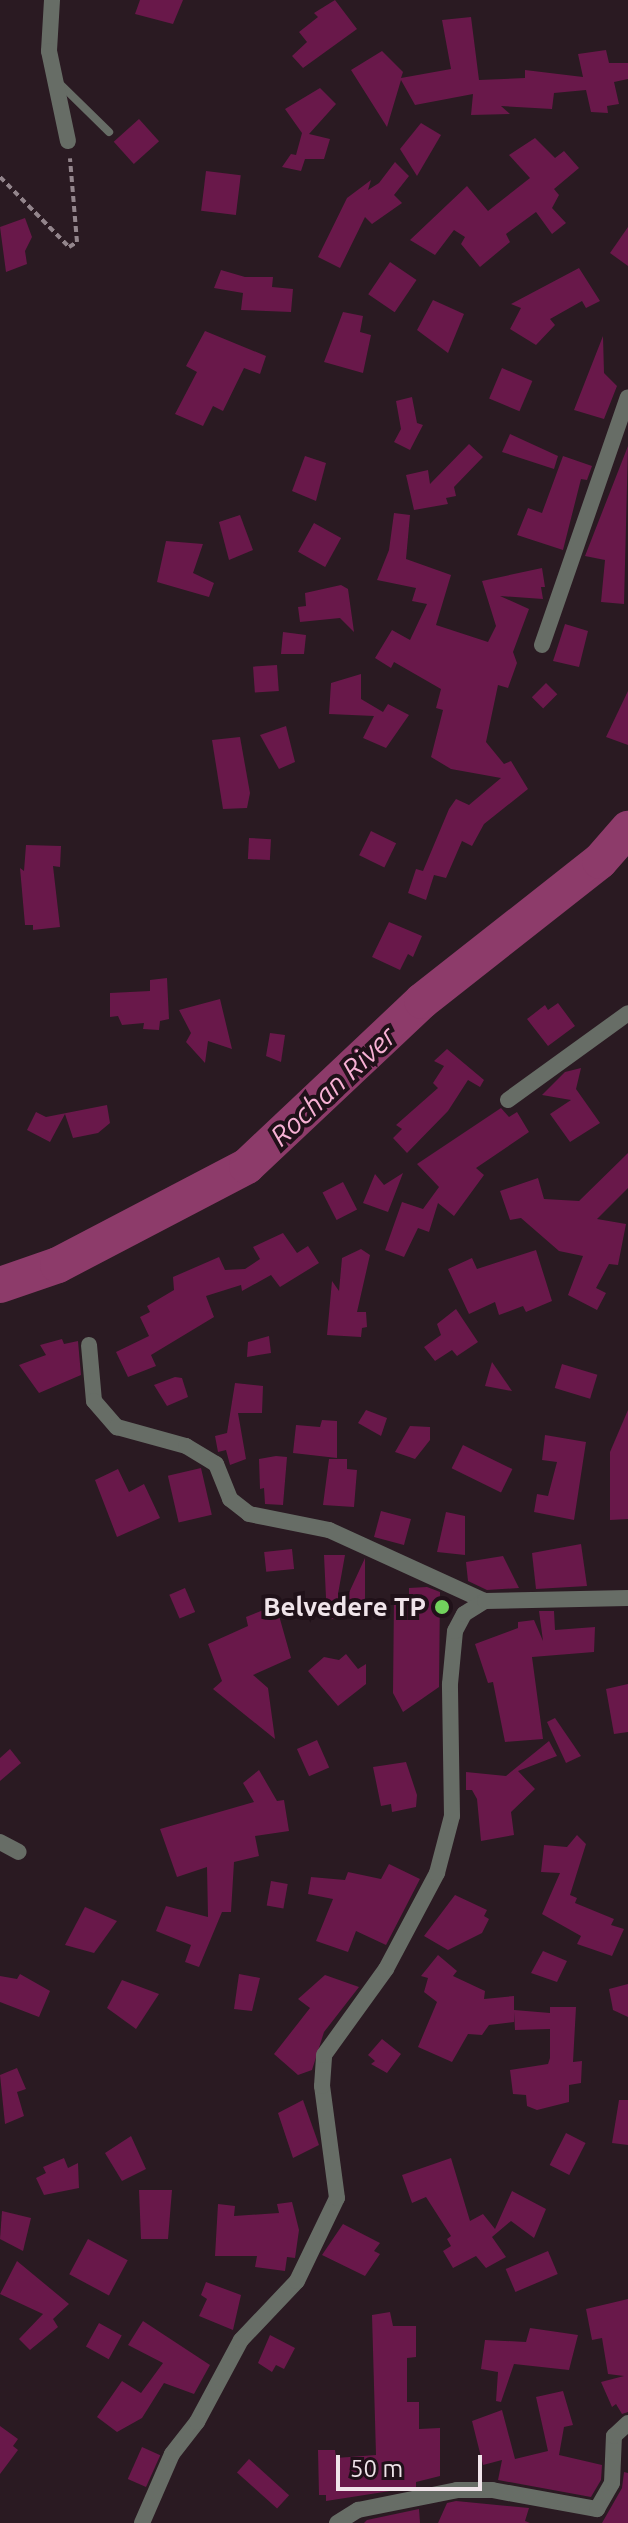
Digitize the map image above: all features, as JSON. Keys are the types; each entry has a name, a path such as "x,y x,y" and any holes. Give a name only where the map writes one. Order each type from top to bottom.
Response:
{"street":[{"path":"52,0 48,18 53,78 68,141"},
{"path":"542,645 628,397"},
{"path":"508,1100 628,1013"},
{"path":"89,1345 94,1401 117,1427 186,1446 216,1464 230,1499 249,1514 329,1530 485,1601 628,1598"},
{"path":"142,2523 172,2454 197,2422 241,2340 297,2281 337,2198 322,2086 324,2055 386,1969 437,1873 452,1816 450,1684 455,1631 464,1614 485,1601"},
{"path":"0,1842 19,1852"},
{"path":"337,2523 358,2510 457,2490 492,2490 597,2509 612,2483 614,2436 628,2423"}],"lane":[{"path":"53,78 109,132"}],"path":[{"path":"0,177 69,247 77,242 68,141"}],"building":[{"path":"140,0 183,0 173,24 135,14"},
{"path":"335,0 357,29 303,68 292,56 307,42 299,32 318,17 314,13"},
{"path":"471,17 479,80 525,78 525,70 583,77 578,54 606,50 609,63 628,63 628,79 614,82 619,104 607,106 608,113 591,112 586,90 554,93 552,109 501,106 510,114 471,115 473,94 415,105 401,80 387,127 351,70 382,51 403,72 401,78 451,69 442,20"},
{"path":"320,88 336,104 309,134 330,139 324,159 305,159 301,171 282,167 291,154 296,155 302,133 285,109"},
{"path":"139,119 159,141 134,164 114,142"},
{"path":"421,123 441,135 417,176 400,149"},
{"path":"535,138 555,158 564,151 579,168 554,189 559,195 552,208 566,223 552,234 536,212 506,234 510,242 480,267 461,244 465,237 454,230 435,255 410,240 467,186 488,211 530,178 509,155"},
{"path":"395,162 409,176 394,195 402,203 372,224 365,217 340,268 318,257 347,198 371,180 368,190 379,183"},
{"path":"206,171 241,175 236,215 201,211"},
{"path":"25,218 32,237 25,251 27,264 6,272 0,227"},
{"path":"628,227 628,266 610,253"},
{"path":"390,262 417,280 395,312 368,294"},
{"path":"579,268 600,301 586,308 582,301 550,319 555,325 536,345 510,329 521,308 511,304"},
{"path":"221,270 245,277 273,277 272,287 293,289 291,312 241,310 243,293 214,288"},
{"path":"433,300 464,314 448,353 417,330"},
{"path":"343,312 363,316 360,332 371,335 363,373 324,362"},
{"path":"205,331 266,356 260,374 244,368 223,411 213,406 203,426 175,414 197,372 186,366"},
{"path":"603,336 604,373 617,386 604,419 574,410"},
{"path":"502,368 532,381 519,411 489,398"},
{"path":"412,397 417,423 423,425 410,450 394,442 401,429 396,401"},
{"path":"510,434 558,456 554,469 502,452"},
{"path":"469,444 483,457 454,487 456,496 446,498 448,504 414,510 406,475 428,470 430,484"},
{"path":"628,446 624,604 601,602 605,560 585,556"},
{"path":"305,456 326,463 316,501 292,491"},
{"path":"563,456 592,466 587,480 581,479 563,550 517,535 528,508 542,513"},
{"path":"394,513 410,515 406,559 451,575 436,625 488,642 496,626 482,581 542,568 545,587 541,587 543,599 500,596 529,609 513,652 517,663 508,688 498,685 486,742 504,764 511,761 528,789 484,824 472,846 462,841 446,878 434,875 426,900 408,893 416,869 423,871 449,809 456,799 469,805 501,778 451,769 431,757 443,710 436,708 441,689 394,662 391,668 375,658 392,630 410,640 427,604 412,601 416,588 377,580 389,550"},
{"path":"240,515 253,550 229,560 219,522"},
{"path":"314,523 341,538 325,567 298,552"},
{"path":"166,541 203,544 193,573 214,583 209,597 157,582"},
{"path":"341,585 348,589 354,632 340,618 300,622 298,607 306,606 305,593"},
{"path":"565,624 588,631 579,667 553,661"},
{"path":"283,632 306,635 304,654 281,654"},
{"path":"277,665 279,691 255,693 253,667"},
{"path":"361,674 361,699 383,712 388,704 409,715 386,748 363,738 374,716 329,714 331,683"},
{"path":"546,683 557,694 543,708 532,697"},
{"path":"628,691 628,745 606,737"},
{"path":"286,726 295,762 279,769 260,735"},
{"path":"240,737 250,793 247,808 223,809 212,740"},
{"path":"371,831 396,843 384,868 359,855"},
{"path":"249,838 271,839 270,860 248,859"},
{"path":"26,845 61,846 60,867 53,866 60,927 33,930 33,925 25,925 20,868 24,871"},
{"path":"389,922 422,936 413,957 408,954 400,970 372,957"},
{"path":"167,978 169,1019 160,1021 159,1030 143,1029 144,1023 122,1025 118,1016 110,1017 110,993 150,991 150,980"},
{"path":"220,999 232,1049 208,1041 205,1063 186,1042 191,1033 179,1010"},
{"path":"558,1003 575,1026 548,1046 527,1019 545,1005 548,1010"},
{"path":"270,1033 285,1035 281,1062 266,1056"},
{"path":"447,1049 484,1080 480,1087 468,1080 448,1111 407,1153 393,1138 402,1129 396,1125 438,1088 433,1083 444,1066 434,1061"},
{"path":"581,1068 576,1089 600,1123 570,1142 550,1114 571,1100 542,1095 565,1072"},
{"path":"107,1105 110,1123 98,1133 73,1138 65,1114 50,1142 27,1130 36,1112 46,1117"},
{"path":"501,1108 509,1117 517,1112 529,1132 476,1168 484,1175 454,1216 438,1203 429,1232 418,1228 404,1257 385,1250 402,1202 423,1209 439,1187 417,1164"},
{"path":"628,1153 628,1188 597,1219 626,1224 618,1265 609,1264 596,1288 606,1293 597,1310 568,1295 583,1256 559,1251 521,1218 510,1220 500,1191 538,1178 544,1199 579,1201"},
{"path":"403,1173 388,1212 363,1203 375,1174 384,1185"},
{"path":"343,1182 357,1210 337,1220 323,1192"},
{"path":"283,1233 297,1253 308,1246 319,1263 280,1287 271,1275 242,1291 241,1285 206,1296 214,1317 151,1355 156,1366 128,1377 116,1352 149,1336 140,1317 150,1312 147,1306 174,1290 173,1277 219,1257 225,1270 245,1269 260,1259 253,1247"},
{"path":"361,1249 370,1255 357,1312 366,1312 367,1327 362,1328 361,1337 327,1335 332,1281 339,1291 342,1258"},
{"path":"536,1250 552,1301 526,1312 523,1306 499,1315 495,1302 469,1314 448,1269 472,1258 477,1269"},
{"path":"456,1309 478,1342 457,1356 452,1350 435,1361 424,1347 441,1335 437,1324"},
{"path":"269,1336 271,1353 247,1357 248,1342"},
{"path":"62,1339 64,1344 78,1341 81,1375 39,1393 19,1365 46,1355 40,1345"},
{"path":"492,1362 512,1391 485,1386"},
{"path":"562,1364 597,1375 590,1399 555,1388"},
{"path":"175,1377 182,1378 188,1397 167,1406 154,1385"},
{"path":"235,1383 263,1386 262,1413 238,1413 246,1459 230,1465 226,1450 218,1452 215,1436 227,1433"},
{"path":"366,1410 387,1418 381,1436 358,1423"},
{"path":"628,1410 628,1519 610,1520 610,1452"},
{"path":"322,1420 337,1421 337,1458 293,1453 296,1425 320,1427"},
{"path":"410,1426 430,1427 430,1440 415,1459 395,1452"},
{"path":"545,1435 586,1442 574,1520 534,1512 537,1494 548,1496 557,1462 542,1460"},
{"path":"463,1445 512,1469 501,1492 452,1468"},
{"path":"287,1457 283,1505 265,1504 264,1488 260,1489 259,1459"},
{"path":"329,1459 347,1459 347,1469 357,1470 354,1507 323,1505"},
{"path":"201,1468 212,1515 179,1522 168,1476"},
{"path":"118,1469 129,1492 144,1484 160,1518 117,1537 95,1480"},
{"path":"381,1511 411,1519 404,1545 374,1537"},
{"path":"446,1512 465,1516 465,1555 437,1552"},
{"path":"581,1544 587,1586 536,1589 532,1553"},
{"path":"292,1549 294,1569 266,1572 264,1552"},
{"path":"324,1555 345,1555 338,1594 347,1597 365,1558 365,1602 380,1606 379,1612 335,1610 333,1619 327,1619"},
{"path":"503,1556 519,1588 487,1590 468,1581 466,1562"},
{"path":"427,1587 440,1592 439,1687 403,1712 393,1693 394,1597 409,1597 409,1588"},
{"path":"185,1588 195,1612 180,1619 169,1595"},
{"path":"276,1605 291,1658 253,1675 268,1688 275,1739 213,1689 222,1681 208,1644 248,1626 246,1617"},
{"path":"539,1611 554,1611 555,1630 595,1627 594,1652 532,1657 543,1739 505,1742 493,1682 488,1683 475,1644 518,1628 518,1622 534,1620 543,1641"},
{"path":"346,1654 358,1669 366,1664 366,1684 338,1706 308,1671 324,1657 339,1660"},
{"path":"628,1684 628,1732 614,1734 606,1689"},
{"path":"555,1718 581,1756 566,1763 547,1722"},
{"path":"317,1740 329,1767 309,1776 297,1749"},
{"path":"549,1741 557,1756 518,1771 535,1789 511,1812 514,1835 481,1841 477,1799 472,1790 466,1790 466,1772 506,1776"},
{"path":"10,1749 21,1763 0,1781 0,1758"},
{"path":"406,1762 417,1795 416,1807 392,1812 391,1804 381,1806 373,1767"},
{"path":"259,1770 277,1801 284,1800 289,1831 255,1836 259,1856 234,1862 231,1912 222,1912 199,1967 185,1962 191,1945 156,1931 166,1906 208,1917 207,1867 177,1877 160,1829 254,1802 243,1783"},
{"path":"577,1835 586,1844 570,1895 577,1898 575,1903 614,1919 611,1925 624,1929 612,1956 577,1944 581,1936 542,1914 560,1873 541,1872 544,1845 567,1847"},
{"path":"389,1864 420,1879 386,1945 356,1931 348,1952 316,1941 333,1899 308,1894 311,1877 345,1880 348,1872 381,1879"},
{"path":"271,1881 288,1884 283,1909 267,1906"},
{"path":"455,1895 487,1910 484,1916 489,1919 482,1933 448,1950 424,1936"},
{"path":"85,1907 117,1921 94,1953 65,1945"},
{"path":"543,1951 567,1961 557,1982 531,1973"},
{"path":"438,1955 457,1971 453,1976 485,1991 484,1999 514,1996 514,2010 550,2013 550,2007 576,2007 573,2062 582,2061 581,2083 569,2085 569,2102 537,2110 527,2106 526,2095 513,2094 510,2070 548,2064 550,2058 550,2029 515,2030 514,2012 514,2022 489,2025 482,2035 468,2034 452,2062 418,2047 437,2002 424,1992 428,1978 421,1976"},
{"path":"20,1974 50,1991 39,2017 0,2002 0,1976 17,1979"},
{"path":"239,1974 260,1978 252,2011 234,2009"},
{"path":"325,1975 359,1987 324,2032 312,2070 298,2075 274,2054 310,2008 298,1999"},
{"path":"122,1980 159,1994 136,2029 107,2008"},
{"path":"628,1984 628,2017 613,2010 609,1989"},
{"path":"382,2039 401,2054 387,2073 371,2064 375,2061 368,2055"},
{"path":"17,2068 26,2089 17,2092 24,2116 5,2124 0,2075"},
{"path":"303,2100 319,2145 293,2158 278,2113"},
{"path":"619,2100 628,2100 628,2145 612,2143"},
{"path":"566,2133 586,2143 569,2175 550,2165"},
{"path":"131,2136 146,2169 122,2181 105,2153"},
{"path":"64,2158 68,2168 78,2163 79,2188 44,2195 36,2178 46,2173 43,2167"},
{"path":"451,2158 470,2221 483,2214 495,2229 512,2191 546,2209 534,2238 511,2221 492,2237 506,2257 486,2268 476,2256 453,2268 443,2251 451,2246 447,2239 451,2236 426,2197 412,2203 402,2175"},
{"path":"139,2190 172,2190 168,2239 141,2239"},
{"path":"292,2202 299,2230 295,2258 287,2257 285,2271 255,2267 257,2256 215,2256 218,2204 235,2206 234,2216 279,2213 277,2204"},
{"path":"2,2211 31,2218 23,2251 0,2239"},
{"path":"343,2224 380,2243 374,2251 380,2254 365,2276 322,2255"},
{"path":"88,2239 128,2260 109,2295 69,2274"},
{"path":"548,2251 558,2274 515,2292 506,2269"},
{"path":"17,2261 69,2304 53,2319 58,2327 30,2350 19,2339 43,2314 0,2294"},
{"path":"206,2282 241,2295 233,2330 199,2316 207,2299 201,2295"},
{"path":"628,2299 628,2412 622,2414 616,2404 612,2407 601,2382 624,2376 608,2374 602,2338 592,2340 586,2309"},
{"path":"390,2312 393,2326 416,2326 416,2357 407,2358 407,2402 419,2402 419,2429 440,2428 440,2476 416,2482 416,2487 326,2501 326,2495 319,2495 318,2450 335,2450 336,2458 376,2455 372,2315"},
{"path":"143,2321 210,2365 194,2394 164,2383 142,2418 117,2432 97,2417 122,2381 141,2393 163,2363 128,2345"},
{"path":"99,2323 122,2336 109,2359 86,2347"},
{"path":"530,2328 578,2335 569,2370 514,2364 501,2402 496,2401 498,2372 481,2369 485,2340 526,2342"},
{"path":"270,2335 295,2348 284,2369 276,2365 272,2372 258,2363"},
{"path":"563,2391 573,2425 564,2427 559,2455 602,2465 601,2480 591,2497 498,2480 502,2460 483,2465 472,2421 502,2410 515,2459 548,2451 536,2397"},
{"path":"0,2426 18,2439 13,2446 18,2450 0,2474"},
{"path":"142,2447 160,2455 146,2487 128,2479"},
{"path":"249,2459 289,2495 277,2509 237,2472"},
{"path":"624,2472 628,2473 628,2523 602,2523 622,2488"},
{"path":"456,2501 529,2508 525,2521 530,2523 438,2523 447,2503"},
{"path":"419,2509 420,2523 364,2523 367,2520"}],"waterway":[{"name":"Rochan River","path":"0,1285 58,1265 247,1166 422,1001 600,861 628,829"}],"place":[{"name":"Belvedere TP","path":"442,1607"}]}
